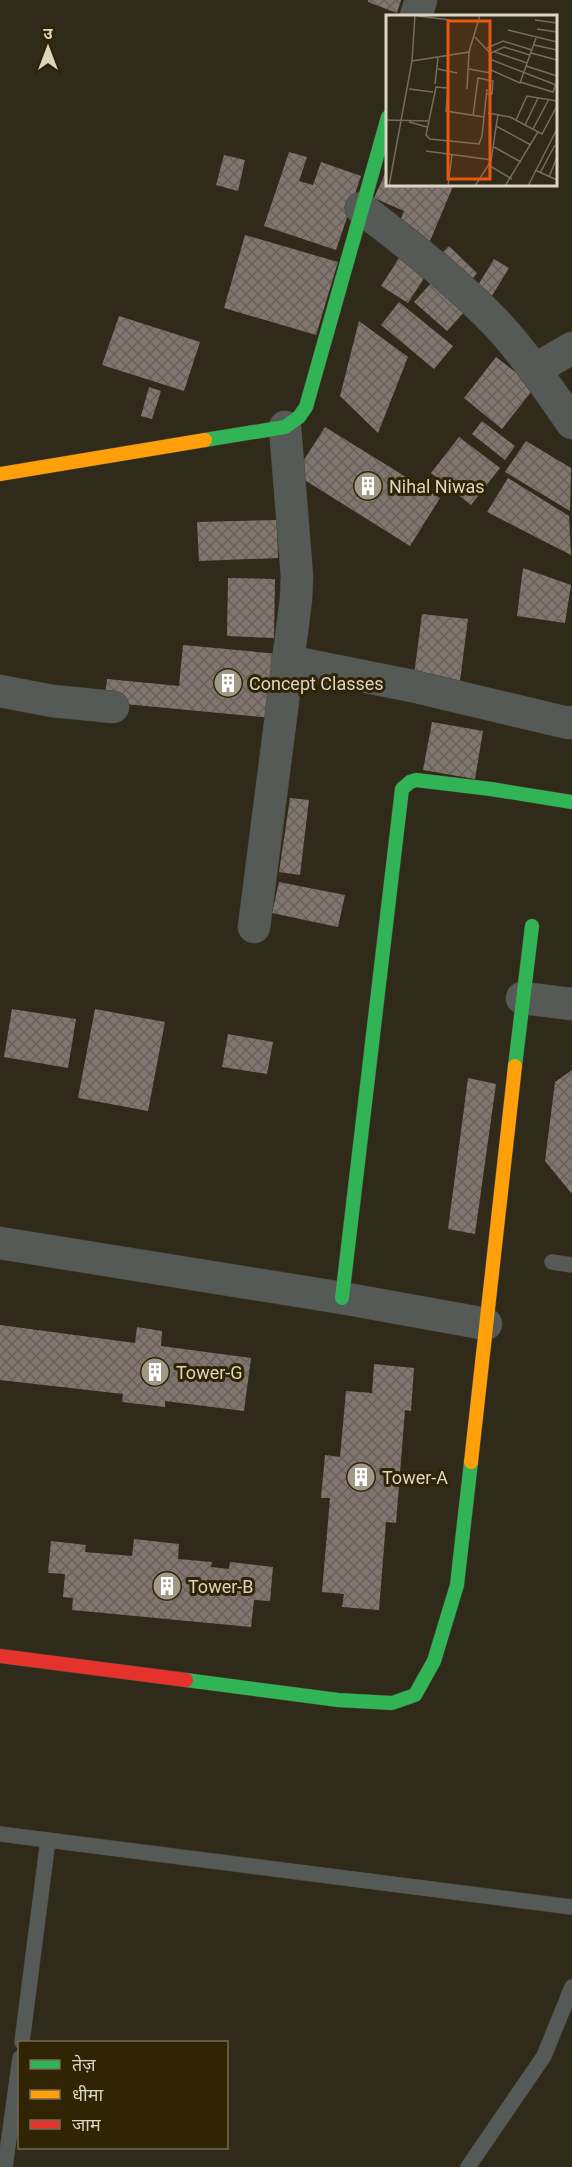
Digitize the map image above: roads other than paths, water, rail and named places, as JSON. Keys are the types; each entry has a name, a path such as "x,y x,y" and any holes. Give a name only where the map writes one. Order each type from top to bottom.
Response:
{"street":[{"path":"416,15 421,0"},
{"path":"0,474 285,427 299,417 306,407 386,120"},
{"path":"361,208 436,266 498,325 572,423"},
{"path":"534,370 572,348"},
{"path":"254,927 296,599 297,576 285,427"},
{"path":"287,661 412,686 568,723 572,722"},
{"path":"0,691 52,701 112,707"},
{"path":"342,1298 402,789 416,780 572,802"},
{"path":"0,1656 338,1700 392,1703 415,1695 434,1661 457,1585 532,926"},
{"path":"522,998 572,1004"},
{"path":"0,1243 342,1298 486,1324"}],"lane":[{"path":"552,1262 572,1265"},
{"path":"0,1834 572,1906"},
{"path":"22,2041 48,1840"},
{"path":"468,2167 544,2056 571,1995"},
{"path":"5,2167 18,2073"}],"place":[{"name":"Nihal Niwas","path":"368,486"},
{"name":"Concept Classes","path":"228,683"},
{"name":"Tower-G","path":"155,1372"},
{"name":"Tower-A","path":"361,1477"},
{"name":"Tower-B","path":"167,1586"}]}
